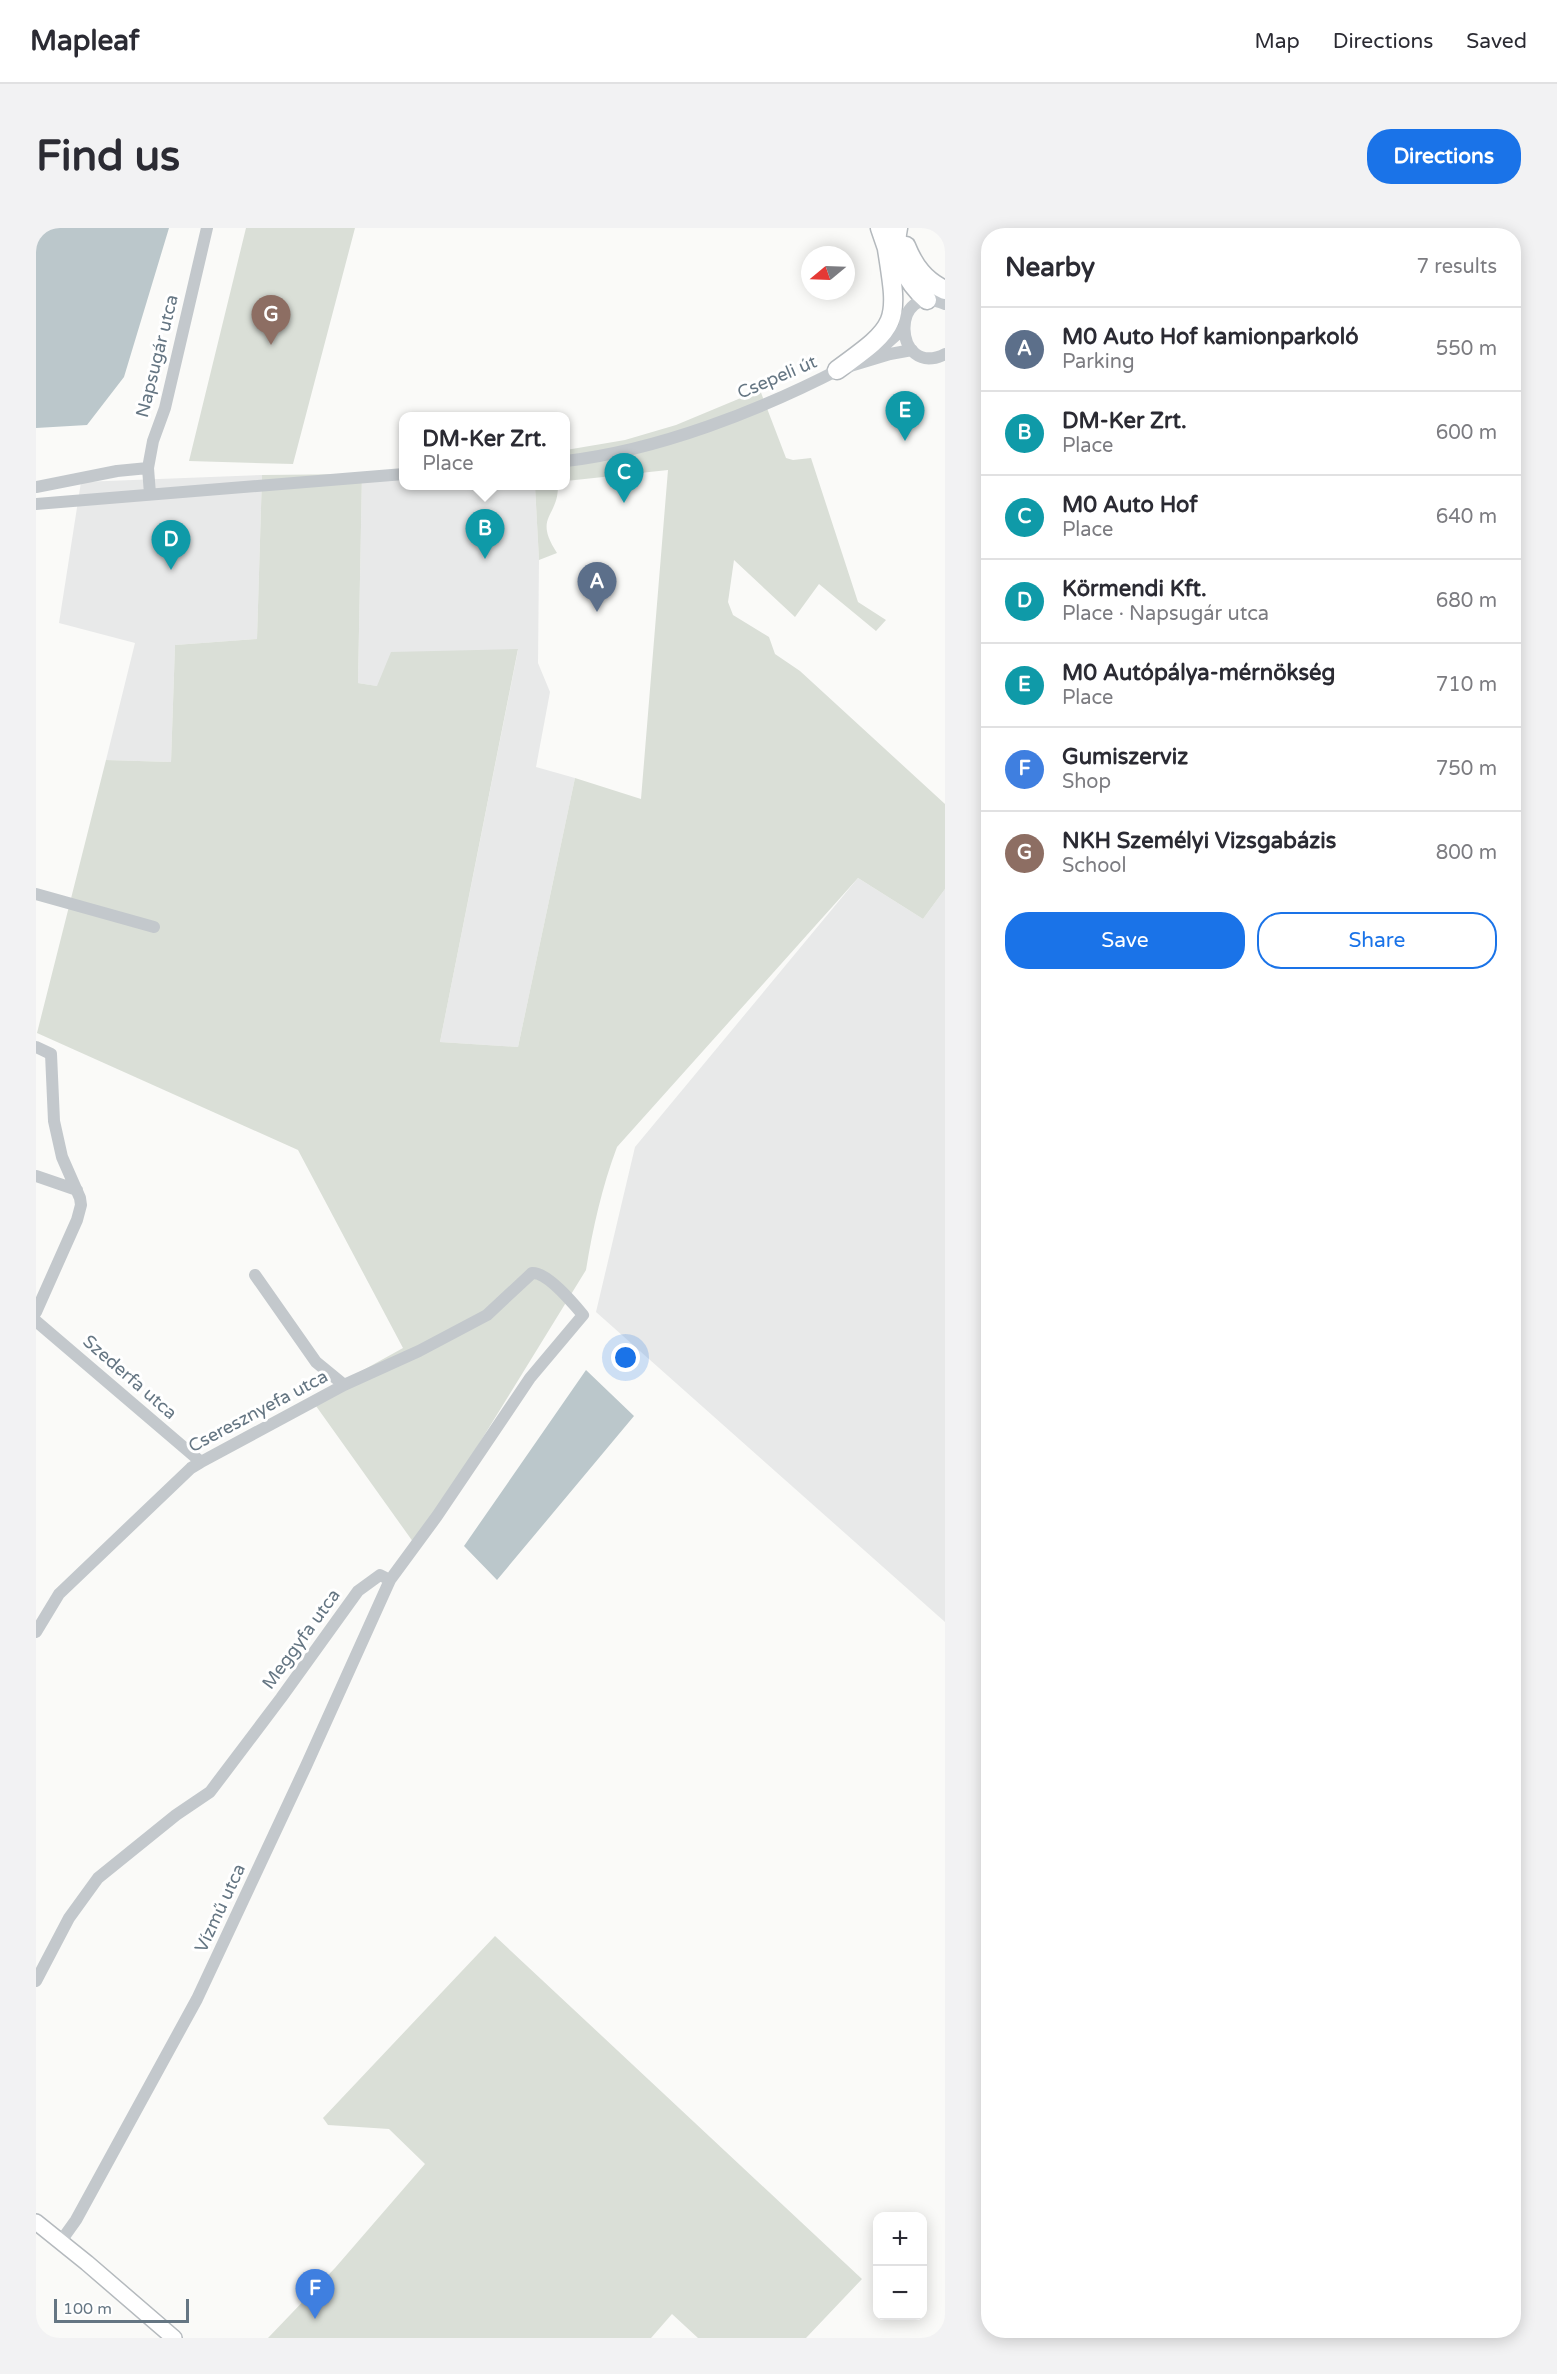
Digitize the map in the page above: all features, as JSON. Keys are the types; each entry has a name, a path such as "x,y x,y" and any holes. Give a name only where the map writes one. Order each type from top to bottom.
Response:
{"highway":[{"path":"880,228 904,297 905,322"},
{"path":"900,228 910,256 920,273 932,284 945,291"},
{"path":"900,228 898,250 907,279 913,288 927,300"},
{"path":"837,370 881,336 893,313 895,298 887,249"}],"main road":[{"path":"36,2222 61,2241 166,2336"}],"street":[{"name":"Napsugár utca","path":"150,494 148,468 153,441 165,408 207,228"},
{"path":"927,300 945,304"},
{"name":"Csepeli út","path":"570,461 602,457 679,436 730,417 837,370 886,344 905,322 912,308 927,300"},
{"path":"905,322 904,337 912,350 927,357 945,354"},
{"name":"Csepeli út","path":"837,370 890,354 912,350"},
{"path":"36,487 117,471 148,468"},
{"path":"36,504 399,474"},
{"path":"36,894 154,927"},
{"path":"36,1047 51,1054 54,1121 62,1157 77,1190 81,1205 77,1220 36,1312"},
{"path":"36,1176 77,1190"},
{"name":"Cseresznyefa utca","path":"36,1632 59,1594 191,1468 344,1385 418,1351 487,1315 535,1272 547,1279 583,1315 530,1378 437,1516 390,1580"},
{"path":"255,1275 316,1362 344,1385"},
{"name":"Szederfa utca","path":"36,1321 201,1462"},
{"name":"Meggyfa utca","path":"36,1981 69,1918 98,1878 176,1815 210,1792 358,1591 380,1575 390,1580"},
{"name":"Vízmű utca","path":"61,2241 76,2220 197,1999 390,1580"}],"shaded area":[{"path":"36,228 169,228 124,377 87,425 36,428"},
{"path":"246,228 355,228 293,464 189,461"},
{"path":"760,390 786,458 793,460 811,458 858,602 886,620 876,631 819,584 795,617 734,560 728,602 733,615 769,637 775,654 800,671 945,804 945,889 923,919 858,878 617,1147 598,1207 586,1270 416,1546 311,1399 403,1348 298,1150 37,1033 106,760 171,762 175,645 257,639 262,475 362,474 358,683 377,686 391,652 518,649 440,1042 518,1047 575,778 641,799 668,470 570,481 570,449 625,440 676,425"},
{"path":"399,470 399,490 535,490 539,560 538,663 550,692 536,767 575,778 518,1047 440,1042 518,650 377,686 358,683 362,474"},
{"path":"262,475 257,639 175,645 171,762 106,760 135,643 59,623 81,482"},
{"path":"535,490 558,490 547,524 550,541 557,553 539,560"},
{"path":"858,878 923,919 945,889 945,1622 596,1312 635,1147"},
{"path":"586,1370 634,1416 497,1580 464,1546"},
{"path":"495,1936 862,2279 806,2338 698,2338 672,2314 651,2338 268,2338 335,2268 425,2164 389,2129 328,2125 323,2118"}],"place":[{"name":"NKH Személyi Vizsgabázis","path":"271,345"},
{"name":"M0 Autópálya-mérnökség","path":"905,441"},
{"name":"M0 Auto Hof","path":"624,503"},
{"name":"DM-Ker Zrt.","path":"485,559"},
{"name":"Körmendi Kft.","path":"171,570"},
{"name":"M0 Auto Hof kamionparkoló","path":"597,612"},
{"name":"Gumiszerviz","path":"315,2319"}]}
